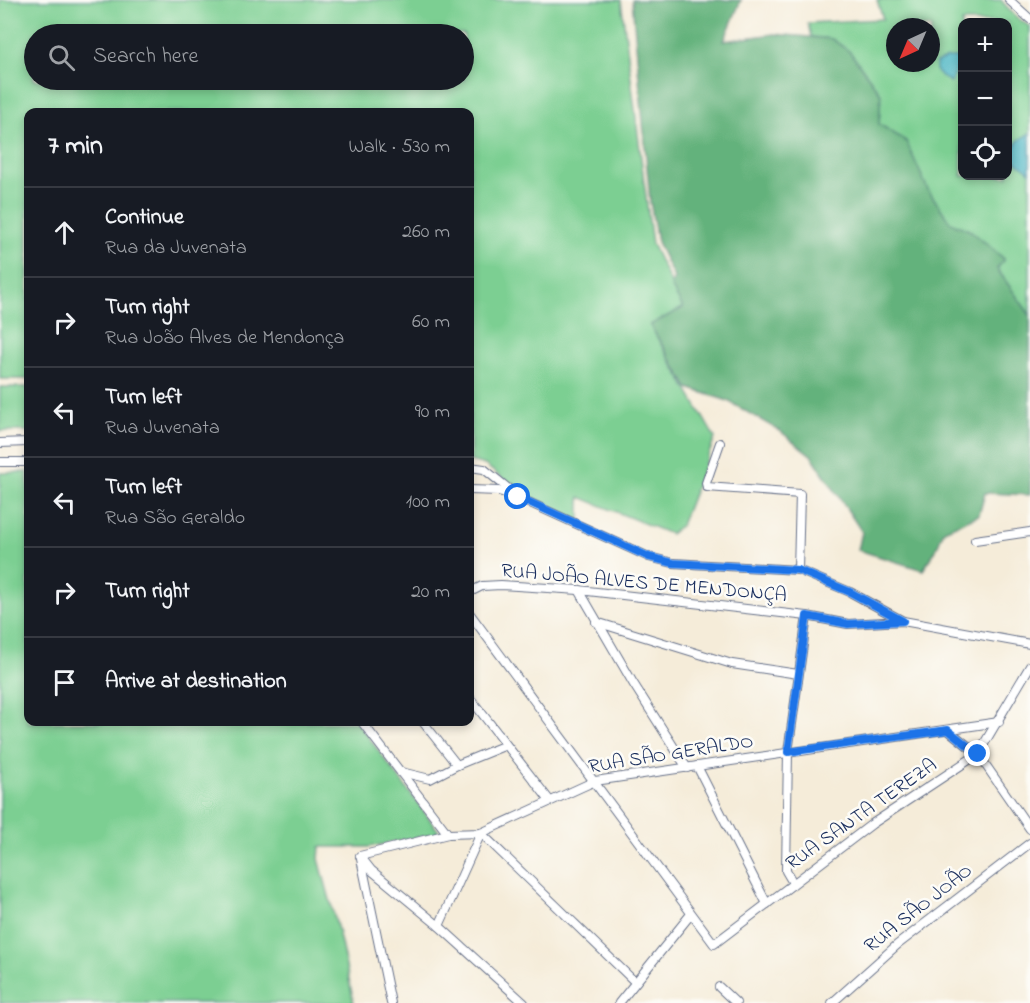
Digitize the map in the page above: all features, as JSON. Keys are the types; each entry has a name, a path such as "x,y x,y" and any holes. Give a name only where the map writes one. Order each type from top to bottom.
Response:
{"street":[{"path":"1009,0 1030,19"},
{"path":"0,442 24,442"},
{"path":"720,443 706,487 800,494 798,570"},
{"path":"0,462 24,462"},
{"path":"474,468 484,469 518,497"},
{"path":"474,490 499,490 657,559 673,563 798,570 850,592 903,621"},
{"path":"975,540 1030,532"},
{"name":"RUA JOÃO ALVES DE MENDONÇA","path":"474,590 482,586 501,585 579,590 807,616 848,624 903,621 1030,644"},
{"path":"579,590 596,622 687,768"},
{"path":"793,883 786,871 788,752 807,616"},
{"path":"474,619 691,914 620,1003"},
{"path":"596,622 732,664 798,674"},
{"name":"RUA SANTA TEREZA","path":"691,914 714,944 873,824 978,754 999,722 1030,666"},
{"path":"474,703 550,801"},
{"name":"RUA SÃO GERALDO","path":"360,856 448,834 481,833 594,781 999,722"},
{"path":"365,726 448,834"},
{"path":"426,726 457,765"},
{"path":"948,730 978,754 1030,829"},
{"path":"401,772 430,779 506,745"},
{"path":"697,766 767,904"},
{"path":"439,926 481,833 635,982"},
{"name":"RUA SÃO JOÃO","path":"832,1003 897,945 1030,843"},
{"path":"360,856 371,870 439,926 524,1003"},
{"path":"360,856 391,1003"},
{"path":"719,987 736,1003"}],"green space":[{"path":"0,0 621,0 652,244 683,308 650,325 715,438 681,525 670,534 580,497 580,521 519,491 485,465 474,462 474,108 24,108 24,379 0,379"},
{"path":"632,0 741,0 724,41 774,34 832,39 850,52 881,94 879,124 906,141 928,190 950,222 971,231 1004,259 997,269 1030,315 1030,495 985,493 979,515 944,530 936,550 923,570 858,550 862,532 812,456 780,431 728,401 688,388 650,325 683,308 671,286 674,278 657,242 650,201"},
{"path":"877,0 1001,0 1015,16 1030,27 1030,315 997,269 1004,259 971,231 950,222 928,190 906,142 879,124 881,94 850,52 832,39 811,37 808,23 883,19"},
{"path":"0,387 24,387 24,431 0,431"},
{"path":"24,472 24,726 360,726 440,833 369,847 320,847 319,859 354,1003 0,1003 0,473"}],"water":[{"path":"947,58 958,58 951,83 936,72 940,72 940,61"},
{"path":"1030,133 1030,172 1012,158 1012,150 1019,140"}],"route":[{"path":"518,497 649,557 673,563 798,570 850,592 903,621 848,624 807,616 788,752 948,730 978,754"}]}
